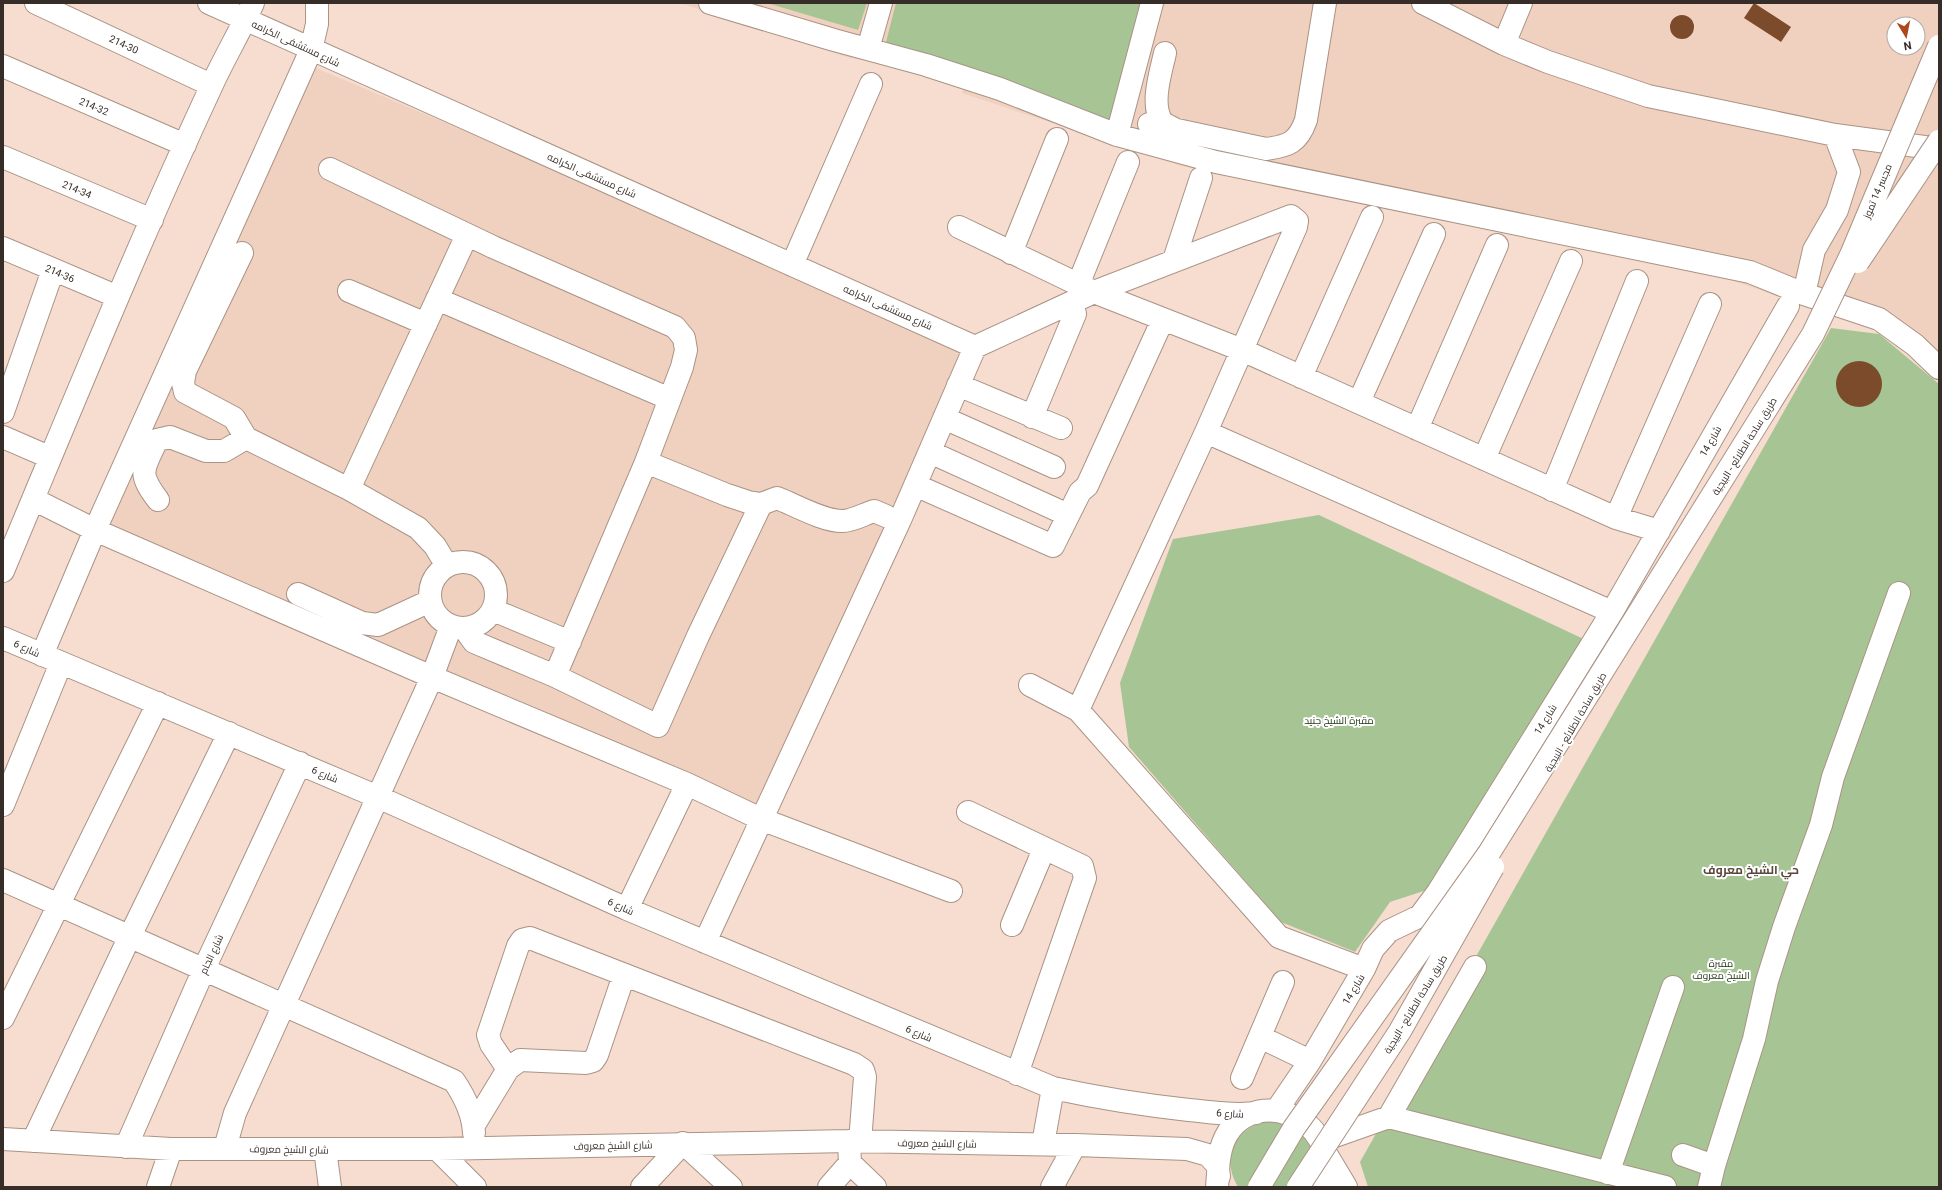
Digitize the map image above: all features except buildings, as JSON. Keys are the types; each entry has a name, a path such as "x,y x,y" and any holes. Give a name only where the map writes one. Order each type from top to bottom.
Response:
{"street":[{"name":"214-30","path":"36,3 211,85"},
{"name":"شارع مستشفى الكرامه","path":"209,3 249,11 312,50 975,347"},
{"path":"3,805 95,530 312,50 317,24 317,3"},
{"path":"710,3 926,65 1000,89 1117,135 1216,162 1750,272 1796,300 1879,319 1915,345 1939,368"},
{"path":"868,49 880,3"},
{"path":"1117,135 1152,3"},
{"path":"1149,124 1266,149 1284,147 1295,140 1302,131 1306,120 1326,3"},
{"path":"1423,3 1504,44 1548,62 1648,96 1835,135 1939,149"},
{"path":"1504,44 1521,3"},
{"path":"3,571 49,457 211,85 249,11"},
{"name":"مجسر 14 تموز","path":"1812,334 1851,255 1939,46"},
{"path":"1164,52 1157,97 1157,112 1163,123 1176,130"},
{"name":"214-32","path":"3,66 185,145"},
{"path":"792,265 871,84"},
{"name":"شارع 14","path":"1266,1112 1310,1061 1364,969 1373,949 1389,931 1420,916 1438,892 1612,612 1796,300 1814,250 1836,210 1849,172 1835,135"},
{"path":"1011,252 1057,139"},
{"name":"مجسر 14 تموز","path":"1858,261 1939,141"},
{"name":"214-34","path":"3,157 152,220"},
{"path":"1032,417 1075,314 1128,162"},
{"path":"330,169 466,234 674,326 684,338 686,350 670,399 646,462 555,676"},
{"path":"1174,260 1201,178"},
{"path":"705,942 930,452 975,347 1082,293 1291,216 1297,221 1296,227 1206,432 1078,710"},
{"path":"1301,377 1372,217"},
{"path":"959,227 1011,252 1082,293 1163,319 1242,350 1616,518 1659,531"},
{"path":"349,489 466,234"},
{"path":"1358,402 1434,234"},
{"path":"1418,429 1497,246"},
{"name":"214-36","path":"3,248 118,297"},
{"path":"242,253 185,371 183,383 185,392 234,418 246,438 349,489 418,528 435,546 447,566"},
{"path":"1484,459 1571,261"},
{"name":"طريق ساحة الطلائع - البيجية","path":"1298,1187 1400,1031 1621,643 1858,261"},
{"path":"3,412 54,270"},
{"path":"1552,490 1637,281"},
{"path":"349,291 426,324"},
{"path":"437,299 670,399"},
{"path":"1616,518 1710,304"},
{"path":"915,485 1053,546 1080,492 1087,486 1163,319"},
{"name":"طريق ساحة الطلائع - البيجية","path":"1260,1187 1294,1128 1489,853 1812,334"},
{"path":"958,386 1061,428"},
{"path":"944,418 1054,467"},
{"path":"1206,432 1612,612"},
{"path":"3,437 49,457"},
{"path":"158,500 146,484 143,470 157,440 170,437 206,451 224,451 246,438"},
{"path":"930,452 1068,515"},
{"path":"646,462 727,495 762,504 777,498 826,517 841,521 858,518 874,511 886,516"},
{"path":"33,499 95,530 432,677 687,784 761,820 951,891"},
{"path":"458,627 474,642 555,676 658,726 698,636 762,504"},
{"path":"460,562 474,564 486,571 494,582 496,596 493,610 484,621 472,627 458,627 445,624 435,614 430,601 430,587 436,575 447,566 460,562"},
{"path":"1709,1187 1714,1166 1754,1039 1767,981 1784,927 1821,825 1833,777 1899,593"},
{"path":"298,594 362,623 378,625 430,601"},
{"path":"493,610 570,642"},
{"path":"225,1148 235,1113 283,1004 432,677 458,627"},
{"name":"شارع 6","path":"3,638 378,797 627,909 1017,1074 1054,1088 1104,1100 1151,1106 1228,1114 1266,1112 1294,1115 1310,1126 1346,1187"},
{"path":"1030,685 1078,710 1279,938 1364,969"},
{"path":"3,1018 158,703"},
{"path":"33,1141 130,936 229,733"},
{"name":"شارع الجام","path":"126,1147 204,969 300,764"},
{"path":"627,909 687,784"},
{"path":"968,812 1082,866 1085,878 1017,1074"},
{"path":"1012,925 1044,849"},
{"path":"3,880 454,1081 466,1099 474,1125 475,1148"},
{"path":"508,1069 491,1044 488,1036 518,946 522,940 530,938 854,1064 863,1070 865,1077 850,1163 829,1187"},
{"path":"1322,1187 1326,1173 1327,1159 1323,1146 1390,1117 1475,967"},
{"path":"474,1125 508,1069 520,1060 586,1063 593,1061 624,975"},
{"path":"1242,1078 1283,982"},
{"path":"1608,1172 1673,987"},
{"path":"1260,1037 1310,1061"},
{"path":"1043,1144 1054,1088"},
{"path":"1219,1178 1224,1140 1232,1128 1243,1119 1266,1112"},
{"path":"1390,1117 1665,1187"},
{"name":"شارع الشيخ معروف","path":"3,1139 171,1149 437,1149 683,1143 854,1142 1075,1145 1187,1149 1208,1155 1219,1178"},
{"path":"642,1187 683,1143 731,1187"},
{"path":"1052,1187 1075,1145"},
{"path":"158,1187 171,1149"},
{"path":"325,1149 330,1187"},
{"path":"437,1149 475,1187"},
{"path":"1683,1155 1714,1166"},
{"path":"850,1163 875,1187"}],"shaded area":[{"path":"680,3 1939,3 1939,380 1880,331 1722,277 1182,166 962,93 964,87 874,61 850,58"},
{"path":"316,68 975,347 765,808 98,529"}],"green space":[{"path":"767,3 867,3 858,30"},
{"path":"896,3 1144,3 1110,125 886,42"},
{"name":"مقبرة الشيخ معروف","path":"1831,328 1879,334 1939,384 1939,1187 1368,1187 1360,1162"},
{"name":"مقبرة الشيخ جنيد","path":"1319,515 1590,642 1448,883 1390,902 1355,952 1281,922 1129,747 1120,683 1173,539"},
{"path":"1272,1120 1292,1127 1307,1140 1312,1154 1312,1161 1304,1187 1238,1187 1230,1164 1234,1144 1240,1136 1249,1129"}],"district":[{"name":"حي الشيخ معروف","path":"1751,870"}]}
